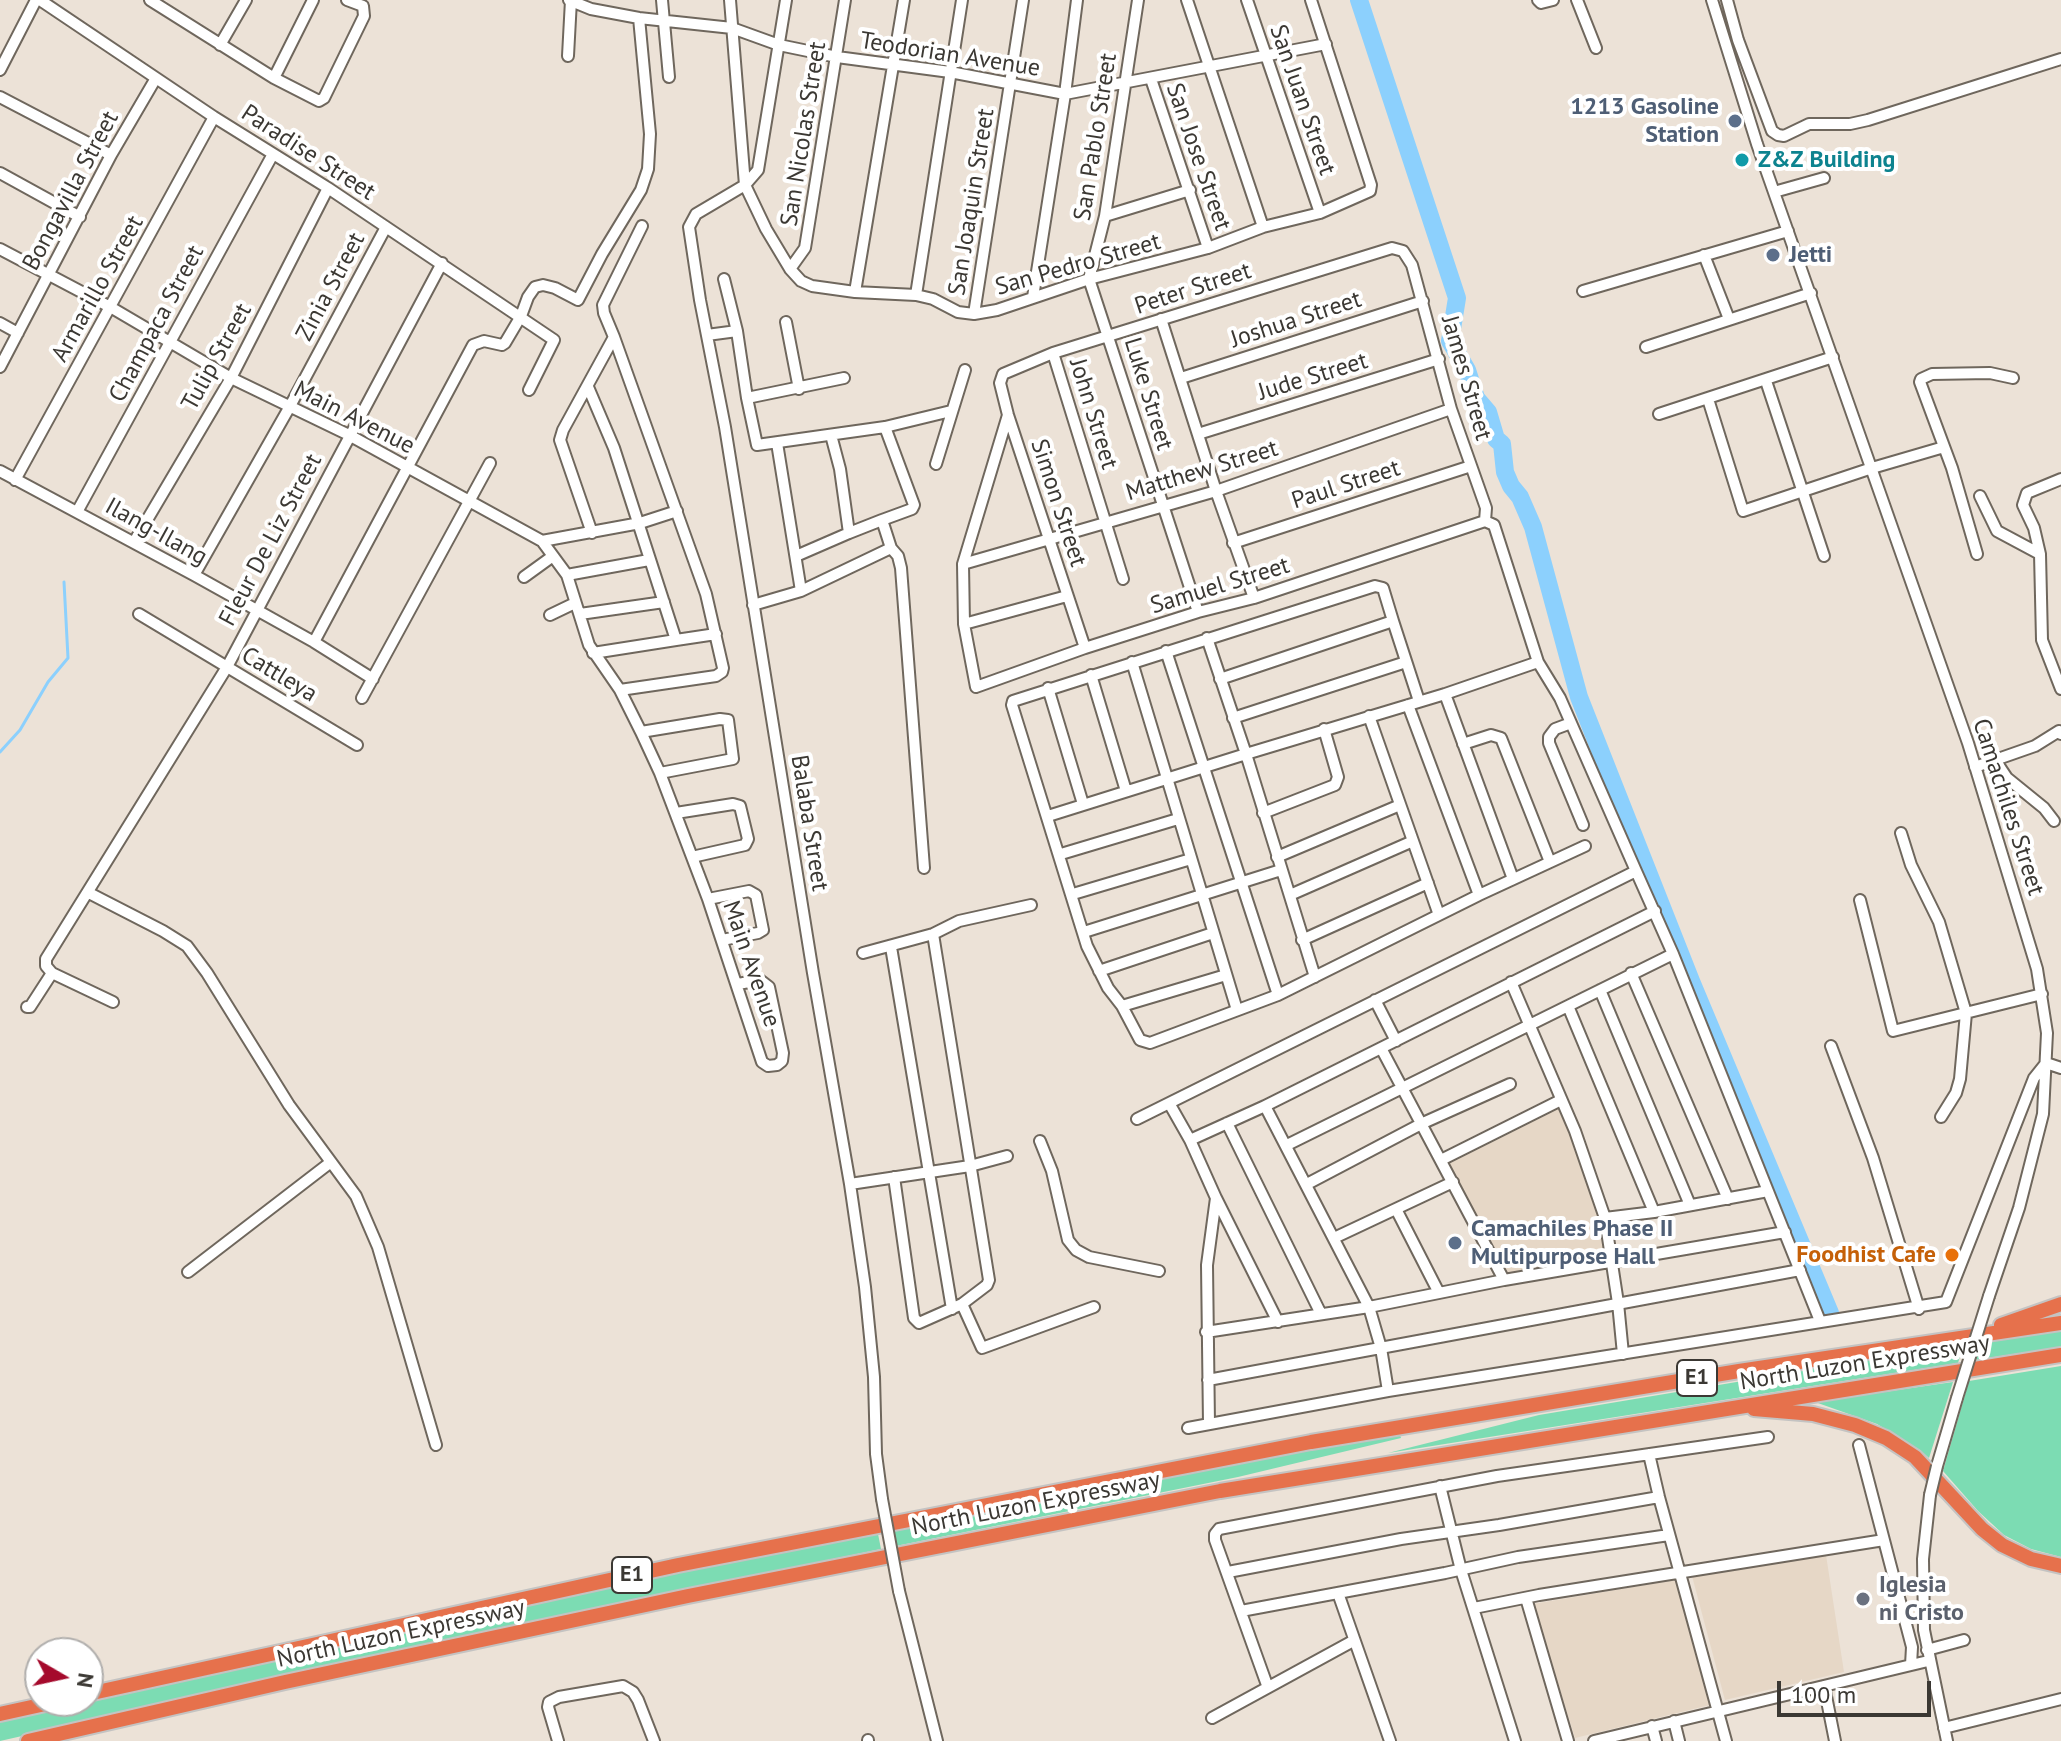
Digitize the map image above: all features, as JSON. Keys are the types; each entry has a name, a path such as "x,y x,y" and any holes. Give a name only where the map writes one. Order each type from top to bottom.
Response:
{"highway":[{"name":"E1","path":"1958,1338 2061,1304"},
{"name":"North Luzon Expressway","path":"104,1691 678,1565 1282,1447 1726,1373 2061,1323"},
{"name":"North Luzon Expressway","path":"28,1741 489,1638 1046,1524 1220,1491 2061,1355"},
{"name":"E1","path":"1718,1409 1813,1414 1876,1433 1915,1457 1982,1529 2002,1545 2031,1559 2061,1566"},
{"path":"0,1714 24,1709"}],"street":[{"path":"0,70 38,0"},
{"name":"Paradise Street","path":"38,0 442,263 554,340 529,390"},
{"path":"150,0 314,100 322,100 364,16 363,6 347,0"},
{"path":"220,45 246,0"},
{"path":"274,78 313,0"},
{"path":"568,56 570,0"},
{"name":"Teodorian Avenue","path":"570,0 591,9 639,18 732,28 779,45 837,57 950,72 1065,94 1326,44"},
{"path":"662,0 669,77"},
{"path":"730,0 745,185 790,269"},
{"path":"745,185 758,170 786,0"},
{"name":"San Nicolas Street","path":"790,269 805,248 845,0"},
{"path":"855,292 904,0"},
{"path":"916,295 962,0"},
{"name":"San Joaquin Street","path":"974,314 1023,0"},
{"path":"1033,297 1077,0"},
{"name":"San Pablo Street","path":"1089,279 1105,216 1138,0"},
{"path":"1187,0 1263,227"},
{"name":"San Juan Street","path":"1247,0 1320,213"},
{"path":"1311,0 1326,44"},
{"path":"1538,0 1543,3 1553,0"},
{"path":"1577,0 1596,48"},
{"name":"Camachiles Street","path":"1712,0 1774,192 1975,767 2028,936 2042,994 2047,1033 2043,1114 2019,1208 1957,1398 1930,1495 1922,1576 1928,1655 1947,1741"},
{"path":"1727,0 1738,40 1772,131 1778,135 1784,136 1809,124 1850,124 1868,120 2061,59"},
{"path":"314,642 473,345 484,341 505,343 535,287 543,285 578,300 645,180 650,134 639,18"},
{"name":"San Pedro Street","path":"790,269 801,281 812,286 916,295 933,299 958,312 974,314 1089,279 1208,248 1263,227 1320,213 1366,194 1371,185 1326,44"},
{"name":"Bongavilla Street","path":"0,367 111,155 156,78"},
{"name":"San Jose Street","path":"1151,79 1208,248"},
{"path":"0,97 111,155"},
{"name":"Armarillo Street","path":"15,480 214,117"},
{"name":"Champaca Street","path":"77,512 273,154"},
{"path":"0,173 80,217"},
{"path":"1774,192 1824,178"},
{"name":"Balaba Street","path":"745,185 706,207 691,221 691,238 850,1184 865,1287 882,1499 899,1591 937,1741"},
{"name":"Tulip Street","path":"134,542 231,378 328,188"},
{"path":"1105,216 1190,190"},
{"path":"620,690 719,675 723,668 706,594 604,313 603,305 642,226"},
{"name":"Zinia Street","path":"194,575 289,408 386,227"},
{"path":"1583,291 1788,231"},
{"name":"James Street","path":"1392,248 1403,251 1409,258 1423,301 1451,409 1486,508 1481,523 1494,525 1538,662 1556,690 1655,911 1820,1321"},
{"name":"Peter Street","path":"1007,371 1053,353 1392,248"},
{"name":"Main Avenue","path":"0,249 112,308 231,378 349,435 542,541 567,575 593,653 620,690 660,773 708,899 762,1062 772,1066 781,1063 783,1053 769,987 760,980 738,984"},
{"path":"1704,255 1729,319"},
{"name":"Fleur De Liz Street","path":"52,973 46,966 46,959 227,667 442,263"},
{"path":"724,279 737,331 756,443 759,445 885,427 951,411"},
{"name":"Luke Street","path":"1089,279 1198,612"},
{"path":"1646,347 1811,293"},
{"name":"Joshua Street","path":"1181,378 1423,301"},
{"path":"1161,319 1233,543 1254,598"},
{"path":"786,322 799,389"},
{"path":"0,323 18,333"},
{"path":"707,335 737,331"},
{"path":"592,533 560,440 614,337"},
{"name":"John Street","path":"1053,353 1123,579"},
{"path":"1659,414 1833,357"},
{"name":"Jude Street","path":"1198,434 1439,359"},
{"path":"936,464 965,370"},
{"name":"Simon Street","path":"1007,371 1000,383 1008,415 1085,648"},
{"path":"1977,554 1921,379 1932,374 1990,373 2013,378"},
{"path":"747,398 844,378"},
{"path":"1766,381 1824,556"},
{"path":"588,387 614,448 676,640"},
{"path":"1708,399 1743,511 1944,447"},
{"name":"Matthew Street","path":"963,564 1216,491 1451,409"},
{"path":"1008,415 963,564 964,624 1067,596"},
{"path":"796,556 912,509 914,505 885,427"},
{"path":"831,435 840,469 849,533"},
{"path":"777,443 801,591"},
{"path":"362,698 490,463"},
{"name":"Paul Street","path":"1233,543 1471,466"},
{"name":"Ilang-Ilang","path":"0,471 194,575 373,679"},
{"path":"2061,479 2027,493 2023,505 2034,528 2040,554 2042,640 2061,689"},
{"path":"1980,496 1997,531 2040,554"},
{"path":"542,541 640,523 677,511"},
{"path":"882,520 901,568 924,868"},
{"name":"Samuel Street","path":"964,624 976,687 1085,648 1198,612 1254,598 1481,523"},
{"path":"753,605 801,591 891,548"},
{"path":"524,577 553,556"},
{"path":"567,575 649,560"},
{"path":"1479,895 1414,703 1406,662 1383,588 1379,585 1048,688 1019,698 1012,705 1099,971 1144,1043 1278,995 1585,846"},
{"path":"580,614 664,602"},
{"path":"550,615 575,603"},
{"name":"Cattleya","path":"139,614 357,745"},
{"path":"1220,679 1393,621"},
{"path":"593,653 716,634"},
{"path":"1207,638 1315,977"},
{"path":"1166,651 1278,995"},
{"path":"1132,662 1237,1010"},
{"path":"1233,718 1406,662"},
{"path":"1048,816 1445,694 1538,662"},
{"path":"1091,675 1126,791"},
{"path":"1048,688 1083,804"},
{"path":"1445,694 1513,879"},
{"path":"1369,716 1439,915"},
{"path":"641,732 725,719 731,726 734,756 729,761 660,773"},
{"path":"1571,723 1555,729 1549,743 1583,825"},
{"path":"1263,813 1335,785 1338,777 1324,729"},
{"path":"1975,767 2035,746 2060,731"},
{"path":"1463,744 1491,735 1501,738 1550,862"},
{"path":"1995,760 2007,778 2044,808 2054,821"},
{"path":"676,813 733,804 740,806 748,839 745,845 692,857"},
{"path":"1277,857 1400,805"},
{"path":"1061,854 1178,819"},
{"path":"1901,833 1911,865 1939,922 1966,1013 1960,1079 1956,1093 1941,1117"},
{"path":"1290,895 1413,841"},
{"path":"1073,894 1191,859"},
{"path":"1084,932 1281,870"},
{"path":"1137,1119 1636,871"},
{"path":"1302,940 1428,883"},
{"name":"Main Avenue","path":"708,899 749,891 756,895 763,930 722,940"},
{"path":"89,893 187,946 289,1105 356,1196 378,1247 436,1445"},
{"path":"1860,900 1893,1031 2042,994"},
{"path":"863,953 933,934 959,921 1031,905"},
{"path":"1190,1140 1265,1106 1655,911"},
{"path":"1099,971 1213,933"},
{"path":"894,1177 916,1322 957,1307 987,1285 989,1280 933,934"},
{"path":"891,947 929,1172 957,1307 982,1348 1094,1307"},
{"path":"1287,1145 1673,954"},
{"path":"27,1007 30,1007 52,973 113,1002"},
{"path":"1631,973 1728,1199"},
{"path":"1122,1006 1226,975"},
{"path":"1511,982 1590,1172 1605,1218 1623,1354"},
{"path":"1600,990 1690,1205"},
{"path":"1375,1000 1396,1041"},
{"path":"1568,1006 1654,1212"},
{"path":"1831,1046 1878,1171 1919,1309"},
{"path":"1381,1048 1504,1280"},
{"path":"1188,1428 1388,1391 1820,1321 1919,1309 1946,1302 2034,1078 2046,1063 2061,1068"},
{"path":"1307,1184 1423,1123 1510,1084"},
{"path":"1441,1160 1561,1100"},
{"path":"1169,1103 1278,1322"},
{"path":"1265,1106 1369,1307 1381,1348 1388,1391"},
{"path":"1227,1123 1321,1314"},
{"path":"1040,1141 1055,1181 1068,1240 1076,1250 1089,1257 1159,1271"},
{"path":"850,1184 970,1166 1007,1156"},
{"path":"188,1272 331,1162"},
{"path":"1334,1238 1453,1182"},
{"path":"1605,1218 1768,1191"},
{"path":"1209,1424 1206,1332 1208,1242 1216,1198"},
{"path":"1396,1209 1439,1293"},
{"path":"1206,1332 1369,1307 1504,1280 1785,1232"},
{"path":"1208,1380 1800,1270"},
{"path":"1267,1685 1215,1540 1219,1529 1440,1486 1768,1437"},
{"path":"1859,1445 1912,1647 1911,1665"},
{"path":"1649,1454 1726,1741"},
{"path":"1440,1486 1461,1570 1515,1741"},
{"path":"1228,1572 1659,1497"},
{"path":"1241,1611 1531,1554 1669,1535"},
{"path":"1474,1608 1884,1540"},
{"path":"1338,1593 1390,1741"},
{"path":"1526,1598 1568,1741"},
{"path":"1594,1741 1631,1736 1652,1726 1911,1665 1964,1640"},
{"path":"1212,1718 1267,1685 1353,1641"},
{"path":"558,1741 549,1702 559,1697 623,1686 633,1692 638,1700 654,1741"},
{"path":"1824,1686 1835,1741"},
{"path":"1944,1728 2061,1699"},
{"path":"1674,1721 1679,1741"},
{"path":"1652,1726 1656,1741"}],"shaded area":[{"path":"1558,1103 1591,1182 1605,1241 1604,1265 1507,1283 1446,1161"},
{"path":"1826,1555 1844,1672 1725,1700 1692,1576"},
{"path":"1681,1579 1714,1704 1575,1738 1533,1604"}],"green space":[{"path":"2061,1330 2061,1347 1974,1360 1980,1343"},
{"path":"1964,1344 1958,1363 1388,1453 1539,1415"},
{"path":"2061,1366 2061,1557 2031,1549 2004,1535 1943,1471 1969,1381"},
{"path":"1953,1382 1929,1458 1877,1424 1815,1402"},
{"path":"1399,1432 1401,1438 1238,1477 891,1547 887,1527"},
{"path":"877,1529 881,1549 486,1631 0,1741 0,1720 24,1715 104,1717 104,1697"}],"waterway":[{"path":"1359,0 1457,298 1450,341 1467,370 1476,398 1488,412 1496,439 1502,444 1505,472 1533,527 1579,697 1691,981 1830,1313"},
{"path":"0,752 20,730 48,682 68,658 64,582"}],"place":[{"name":"1213 Gasoline Station","path":"1735,121"},
{"name":"Z&Z Building","path":"1742,160"},
{"name":"Jetti","path":"1773,255"},
{"name":"Camachiles Phase II Multipurpose Hall","path":"1455,1243"},
{"name":"Foodhist Cafe","path":"1952,1255"},
{"name":"Iglesia ni Cristo","path":"1863,1599"}]}
